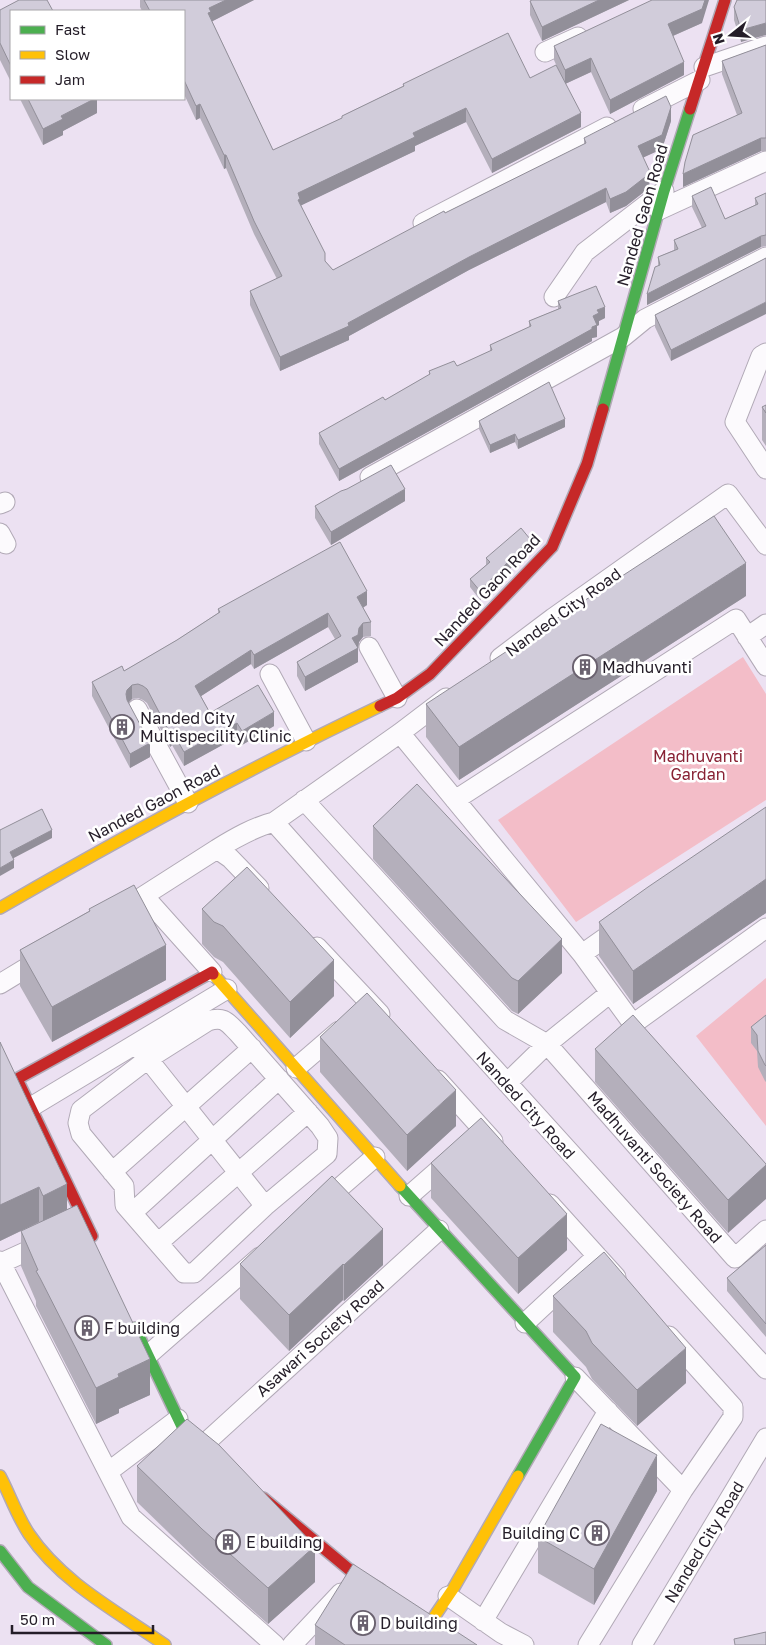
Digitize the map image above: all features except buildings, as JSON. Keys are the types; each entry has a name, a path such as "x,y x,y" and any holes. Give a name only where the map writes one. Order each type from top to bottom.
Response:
{"street":[{"name":"Nanded Gaon Road","path":"0,908 188,803 306,741 397,698 430,674 552,547 587,464 664,191 725,0"},
{"path":"545,52 596,28"},
{"path":"405,233 626,118 702,74 766,46"},
{"path":"659,210 766,161"},
{"path":"554,297 585,252 664,191"},
{"path":"351,488 623,337 645,319 766,257"},
{"path":"766,353 761,356 735,422 766,469"},
{"name":"Nanded City Road","path":"484,670 553,618 728,494 766,545"},
{"path":"455,800 736,619 766,666"},
{"path":"747,637 766,624"},
{"path":"369,647 397,698"},
{"path":"270,674 306,741"},
{"path":"102,922 217,849 250,831 274,822 462,687"},
{"path":"138,709 188,803"},
{"path":"400,733 582,954 646,1039"},
{"path":"304,800 505,1020 547,1044"},
{"name":"Nanded City Road","path":"274,822 506,1083 766,1369"},
{"path":"217,849 230,858 270,899"},
{"path":"144,896 439,1230 683,1490"},
{"path":"582,954 630,920"},
{"path":"633,1024 766,928"},
{"path":"304,933 390,1025"},
{"path":"0,984 60,948"},
{"path":"17,1078 212,972"},
{"path":"31,1108 227,989"},
{"path":"506,1083 547,1044 610,993"},
{"path":"296,1068 371,1004"},
{"path":"218,1018 226,1021 252,1048 320,1126 328,1138 327,1154 265,1206 194,1273 184,1273 125,1205 124,1186 81,1134 78,1123 82,1110 148,1059 208,1021 218,1018"},
{"path":"136,1044 265,1206"},
{"name":"Madhuvanti Society Road","path":"547,1044 735,1258 766,1230"},
{"path":"112,1172 252,1048"},
{"path":"8,1061 31,1108 72,1231 98,1250"},
{"path":"427,1067 503,1152"},
{"path":"132,1213 279,1079"},
{"path":"158,1243 308,1112"},
{"path":"409,1196 484,1131"},
{"path":"309,1214 375,1157"},
{"path":"541,1194 630,1293"},
{"name":"Asawari Society Road","path":"201,1447 439,1230"},
{"path":"72,1231 0,1262 131,1516 275,1645"},
{"path":"148,1355 272,1246"},
{"path":"525,1322 597,1256"},
{"path":"131,1320 185,1433 216,1459"},
{"path":"588,1645 683,1490 733,1417 733,1407 657,1322"},
{"path":"431,1620 448,1596 576,1376"},
{"path":"484,1621 608,1411"},
{"path":"108,1472 178,1419"},
{"name":"Nanded City Road","path":"642,1645 766,1438"},
{"path":"0,1476 29,1534 52,1563 159,1643"},
{"path":"253,1490 357,1576 390,1595"},
{"path":"0,1551 28,1587 106,1645"},
{"path":"292,1645 357,1576"},
{"path":"448,1596 501,1633 524,1645"}],"green space":[{"name":"Madhuvanti Gardan","path":"743,657 766,694 766,800 576,922 498,820"},
{"path":"766,978 766,1126 696,1036"}],"traffic: fast":[{"path":"603,409 664,191 690,109"},
{"path":"400,1186 575,1377 518,1476"},
{"path":"135,1328 185,1433 206,1451"},
{"path":"0,1551 28,1587 106,1645"}],"traffic: slow":[{"path":"0,908 188,803 380,706"},
{"path":"213,974 400,1186"},
{"path":"0,1476 21,1520 42,1551 74,1582 92,1596 165,1645"},
{"path":"432,1620 453,1589 518,1476"}],"traffic: jam":[{"path":"690,109 725,0"},
{"path":"380,706 397,698 430,674 552,547 587,464 603,409"},
{"path":"92,1236 17,1079 212,972 213,974"},
{"path":"263,1498 357,1576 380,1589"}],"place":[{"name":"Madhuvanti","path":"585,667"},
{"name":"Nanded City Multispecility Clinic","path":"122,727"},
{"name":"F building","path":"87,1328"},
{"name":"Building C","path":"597,1533"},
{"name":"E building","path":"228,1542"},
{"name":"D building","path":"363,1623"}]}
